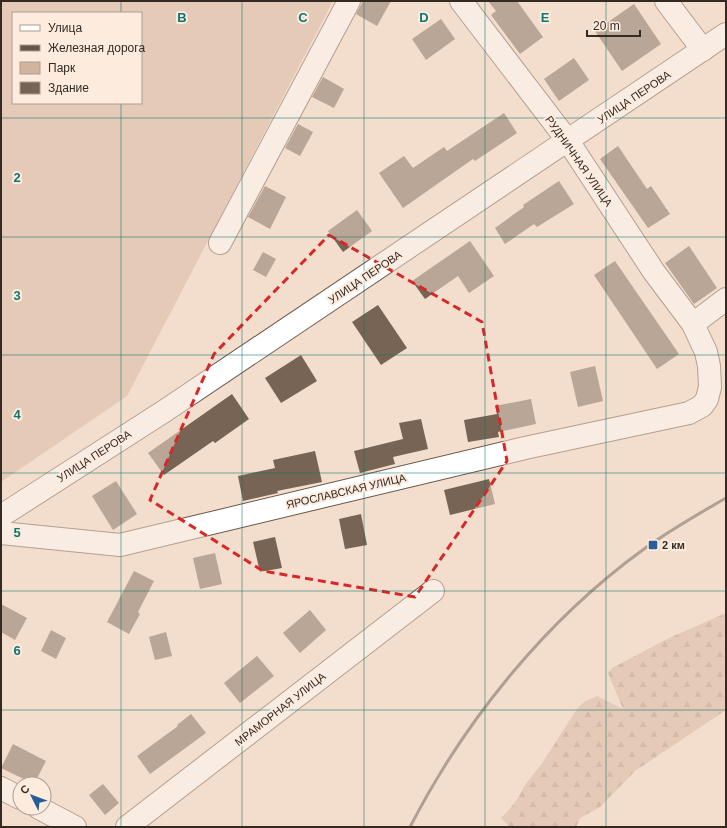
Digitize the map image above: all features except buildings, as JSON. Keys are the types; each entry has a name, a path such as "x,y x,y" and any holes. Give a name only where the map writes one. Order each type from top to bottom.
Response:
{"street":[{"path":"220,243 349,1"},
{"name":"РУДНИЧНАЯ УЛИЦА","path":"461,1 568,141 654,272 693,324"},
{"path":"666,1 703,50"},
{"name":"УЛИЦА ПЕРОВА","path":"1,516 163,412 726,34"},
{"path":"693,324 726,299"},
{"name":"ЯРОСЛАВСКАЯ УЛИЦА","path":"1,533 120,545 525,448 689,413 702,406 707,399 710,387 709,366 706,352 693,324"},
{"name":"МРАМОРНАЯ УЛИЦА","path":"127,827 433,591"},
{"path":"1,788 12,794"},
{"path":"52,815 75,827"}],"highlighted area":[{"path":"329,235 482,322 507,461 415,597 263,571 150,500 214,354"}],"green space":[{"path":"1,1 333,1 127,396 1,482"},
{"path":"726,613 726,710 635,771 600,807 580,818 576,827 510,827 501,818 518,798 525,785 543,762 577,709 584,702 597,696 623,709 608,673 612,668 669,638"}],"railway":[{"path":"410,827 456,748 482,711 511,674 541,640 574,607 608,577 644,549 726,498"}],"place":[{"name":"2 км","path":"653,545"}]}
